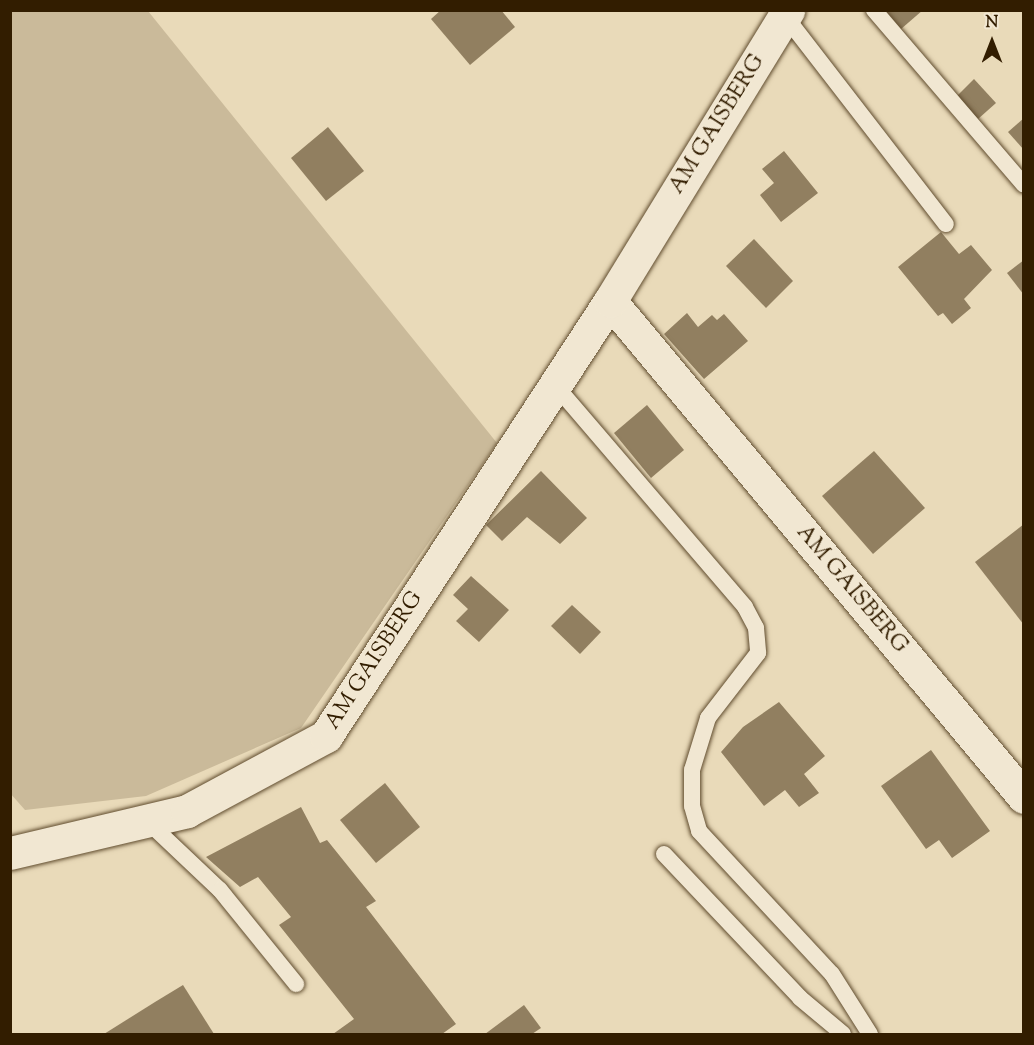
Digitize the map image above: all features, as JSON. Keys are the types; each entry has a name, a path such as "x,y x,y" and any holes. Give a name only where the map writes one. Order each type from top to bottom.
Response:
{"street":[{"name":"AM GAISBERG","path":"10,853 187,811 326,736 610,301 786,13"},
{"name":"AM GAISBERG","path":"610,301 1023,796"}],"lane":[{"path":"874,10 1023,185"},
{"path":"786,13 946,224"},
{"path":"555,385 745,607 756,628 758,653 708,718 692,770 692,806 699,831 832,974 870,1035"},
{"path":"147,821 220,890 296,984"},
{"path":"664,854 800,998 843,1035"}],"shaded area":[{"path":"10,11 148,11 497,443 301,728 146,796 25,810 10,793"}],"building":[{"path":"441,10 501,10 515,27 470,65 431,19"},
{"path":"885,10 923,10 901,29"},
{"path":"974,79 996,103 978,119 957,96"},
{"path":"1024,118 1024,150 1008,132"},
{"path":"328,127 364,171 326,201 291,158"},
{"path":"784,151 818,193 781,222 760,195 774,183 762,169"},
{"path":"941,232 959,254 971,245 992,270 964,299 971,308 952,324 943,313 938,316 898,267"},
{"path":"754,239 793,281 766,308 726,266"},
{"path":"1024,260 1024,295 1007,273"},
{"path":"687,313 698,327 712,315 717,320 724,314 748,341 704,379 664,334"},
{"path":"647,405 684,450 651,478 614,433"},
{"path":"874,451 925,508 873,554 822,496"},
{"path":"541,471 587,518 560,544 527,517 502,541 486,525"},
{"path":"1024,524 1024,625 975,562"},
{"path":"471,576 509,610 479,642 456,621 468,609 453,595"},
{"path":"572,605 601,632 580,654 551,626"},
{"path":"779,702 825,756 804,774 819,793 799,807 785,790 764,806 721,752 743,727"},
{"path":"931,750 990,831 952,858 939,840 926,849 881,786"},
{"path":"385,783 420,827 376,863 340,820"},
{"path":"301,807 320,843 327,840 376,901 366,907 456,1024 442,1034 333,1034 354,1019 279,925 291,917 258,877 240,887 206,857"},
{"path":"183,985 214,1034 104,1034 155,1002"},
{"path":"524,1005 541,1028 532,1034 485,1034"}]}
